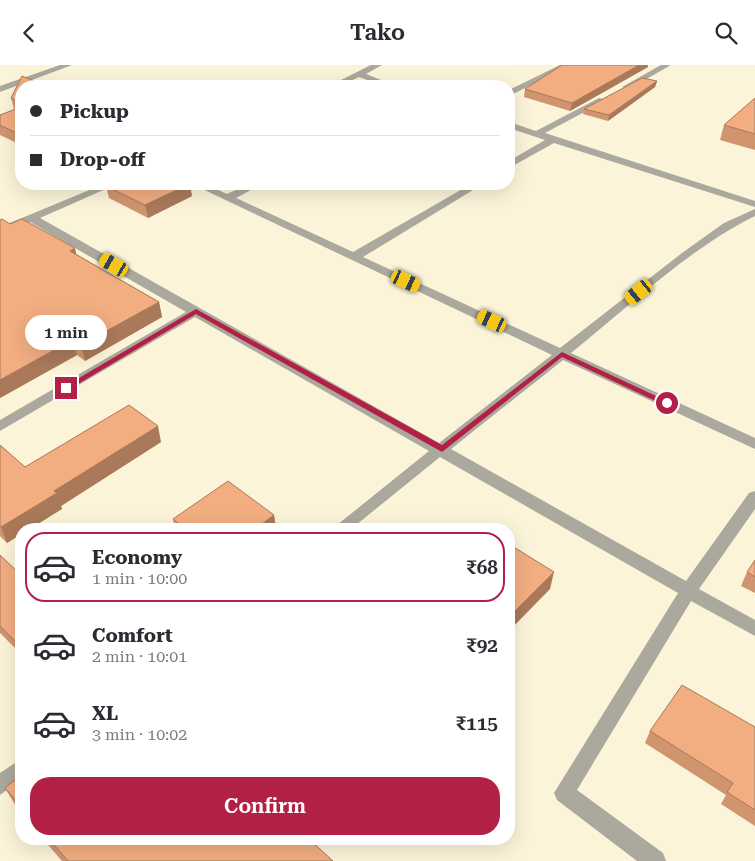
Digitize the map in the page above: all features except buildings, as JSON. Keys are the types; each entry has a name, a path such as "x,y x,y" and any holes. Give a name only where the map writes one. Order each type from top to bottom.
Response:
{"street":[{"path":"25,80 68,65"},
{"path":"347,80 378,65"},
{"path":"515,90 567,65"},
{"path":"538,134 667,65"},
{"path":"359,75 374,80"},
{"path":"0,89 15,84"},
{"path":"515,127 755,204"},
{"path":"515,161 553,139"},
{"path":"0,231 98,190"},
{"path":"210,190 755,444"},
{"path":"228,198 245,190"},
{"path":"354,257 468,190"},
{"path":"348,523 686,255 728,225 755,212"},
{"path":"31,218 442,449 755,629"},
{"path":"0,426 196,311"},
{"path":"655,861 564,793 688,591 755,497"},
{"path":"0,785 15,773"}],"route":[{"path":"66,388 196,311 442,449 562,354 667,403"}]}
